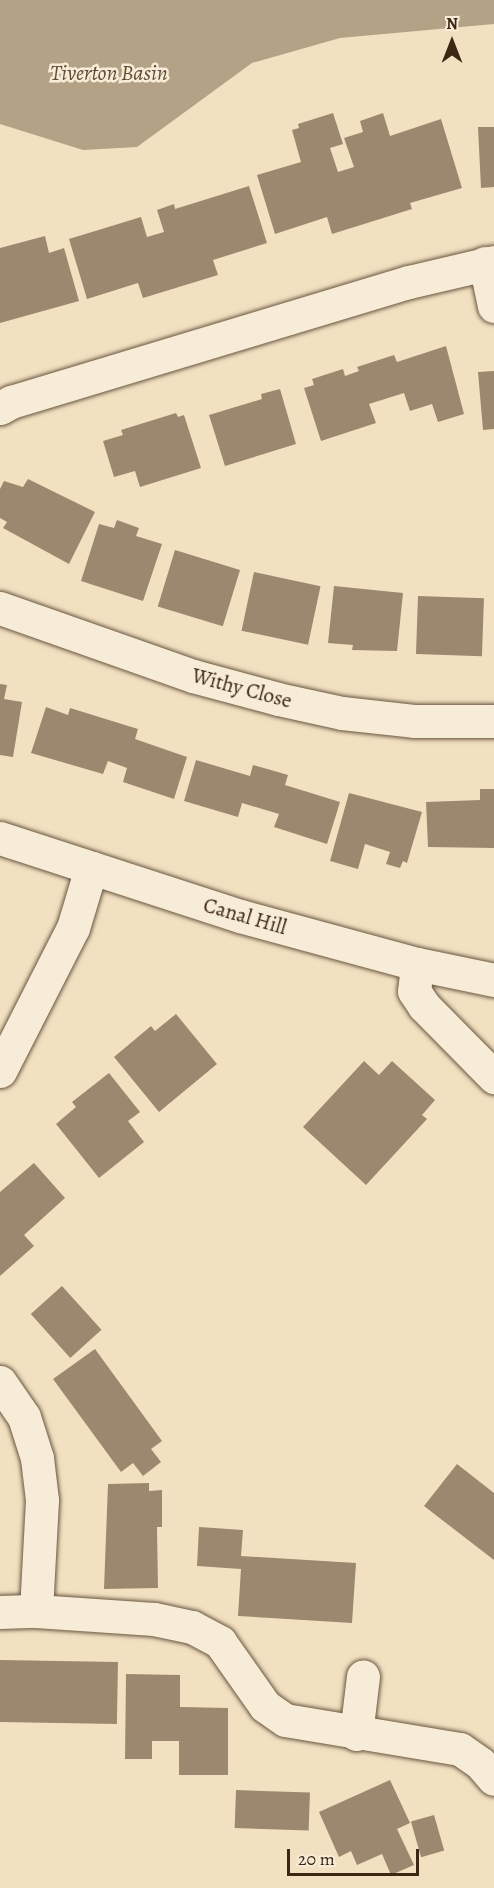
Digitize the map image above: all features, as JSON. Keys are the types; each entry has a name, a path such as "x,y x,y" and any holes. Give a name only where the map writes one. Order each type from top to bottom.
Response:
{"street":[{"path":"0,408 409,282 490,263 494,306"},
{"name":"Withy Close","path":"0,608 193,676 278,699 342,713 414,721 494,721"},
{"name":"Canal Hill","path":"0,838 240,916 417,964 494,980"},
{"path":"0,1071 73,928 91,868"},
{"path":"417,964 414,991 424,1006 494,1077"},
{"path":"0,1382 24,1417 37,1458 42,1500 36,1611"},
{"path":"0,1612 36,1611 154,1619 192,1627 220,1642 265,1706 285,1720 356,1734 460,1749 480,1763 494,1779"},
{"path":"356,1734 363,1676"}],"water":[{"name":"Tiverton Basin","path":"0,0 494,0 494,24 340,38 252,63 137,147 83,150 0,124"}],"building":[{"path":"333,113 343,144 330,148 338,172 354,167 344,138 363,132 360,121 383,113 390,136 441,119 462,188 410,203 412,209 332,234 327,217 275,234 257,175 301,162 292,130 299,128 298,124"},
{"path":"478,127 494,127 494,187 481,188"},
{"path":"249,186 267,243 213,260 218,275 143,298 138,283 87,299 69,239 141,217 147,237 164,232 157,210 174,204 175,209"},
{"path":"45,236 49,253 64,248 79,301 0,323 0,248"},
{"path":"446,346 464,414 438,422 432,404 410,411 404,393 369,404 376,423 321,441 304,388 314,385 312,379 343,369 345,376 359,371 357,367 394,355 397,362"},
{"path":"494,371 494,429 483,430 478,372"},
{"path":"280,389 296,444 225,466 209,415 262,399 261,394"},
{"path":"176,413 178,417 184,415 201,468 140,487 135,471 114,477 103,441 123,435 121,430"},
{"path":"28,479 95,512 69,564 3,528 7,522 0,518 0,489 4,481 23,487"},
{"path":"117,520 139,528 136,536 162,544 143,601 81,581 99,524 114,528"},
{"path":"175,550 240,570 223,626 158,606"},
{"path":"254,572 321,586 308,645 242,631"},
{"path":"334,586 403,593 397,651 352,650 353,645 328,643"},
{"path":"418,596 484,598 482,656 416,654"},
{"path":"0,684 7,685 4,699 22,702 13,757 0,755"},
{"path":"46,707 68,715 70,708 138,729 135,739 187,757 174,799 123,782 127,768 108,761 103,774 31,753"},
{"path":"196,760 250,776 253,765 271,770 288,775 285,785 340,802 327,844 274,827 279,814 242,803 238,817 184,801"},
{"path":"480,789 494,789 494,848 428,847 426,802 480,800"},
{"path":"349,793 422,812 407,863 403,861 400,868 386,864 390,852 365,844 358,869 330,861"},
{"path":"176,1014 217,1064 159,1112 114,1057 151,1026 155,1031"},
{"path":"364,1061 379,1075 392,1061 435,1100 422,1115 427,1119 366,1185 303,1127"},
{"path":"109,1073 140,1112 128,1121 144,1142 99,1178 56,1124 76,1107 72,1102"},
{"path":"34,1163 65,1198 24,1235 34,1246 0,1276 0,1192"},
{"path":"62,1286 101,1330 70,1358 31,1314"},
{"path":"95,1349 162,1441 151,1449 161,1462 143,1476 133,1463 121,1472 53,1379"},
{"path":"457,1464 494,1493 494,1560 424,1506"},
{"path":"149,1483 149,1491 162,1490 162,1527 157,1527 158,1588 104,1589 108,1484"},
{"path":"199,1527 243,1530 241,1556 356,1563 352,1623 238,1616 241,1569 197,1566"},
{"path":"0,1660 118,1662 117,1724 0,1722"},
{"path":"126,1674 180,1675 180,1707 228,1708 228,1775 179,1775 179,1741 152,1741 152,1759 125,1759"},
{"path":"390,1780 410,1823 397,1829 414,1865 391,1875 382,1854 357,1865 351,1851 339,1857 319,1812"},
{"path":"236,1790 310,1793 309,1831 235,1828"},
{"path":"434,1815 444,1851 421,1857 411,1822"}]}
